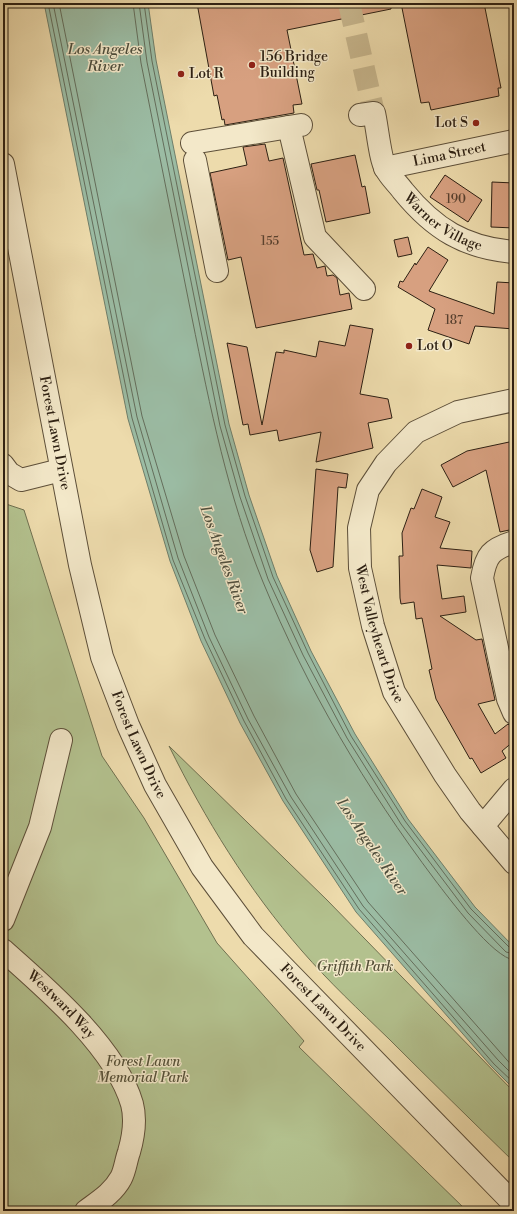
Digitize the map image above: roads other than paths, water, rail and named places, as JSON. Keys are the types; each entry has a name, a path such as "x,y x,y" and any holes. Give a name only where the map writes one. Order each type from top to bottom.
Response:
{"street":[{"path":"367,114 385,168"},
{"path":"217,271 194,152 295,126 315,237 364,289"},
{"name":"Lima Street","path":"385,168 514,141"},
{"name":"Forest Lawn Drive","path":"3,164 80,565 102,657 128,725 155,785 202,867 253,936 514,1204"},
{"name":"Warner Village","path":"385,168 414,204 448,233 470,244 493,251 514,252"},
{"name":"West Valleyheart Drive","path":"514,400 458,412 416,432 382,468 368,490 359,528 360,568 373,626 394,692 445,776 483,826 514,863"},
{"path":"3,466 9,473 21,480 61,470"},
{"path":"514,542 501,546 491,553 485,563 482,578 508,699 514,713"},
{"path":"3,920 40,827 61,740"},
{"path":"483,826 514,789"},
{"name":"Westward Way","path":"3,950 41,983 98,1043 118,1073 132,1105 133,1138 121,1178 107,1196 86,1211"}],"water":[{"name":"Los Angeles River","path":"44,3 148,3 156,60 229,424 249,495 277,576 311,651 355,734 408,819 475,907 514,947 514,1089 491,1066 356,912 283,801 240,723 201,641 170,561 128,419"}],"tunnel":[{"path":"349,3 374,113"}],"place":[{"name":"156 Bridge Building","path":"252,65"},
{"name":"Lot R","path":"181,74"},
{"name":"Lot S","path":"476,123"},
{"name":"Lot O","path":"409,346"}],"park label":[{"name":"Griffith Park","path":"355,967"},
{"name":"Forest Lawn Memorial Park","path":"143,1070"}]}
